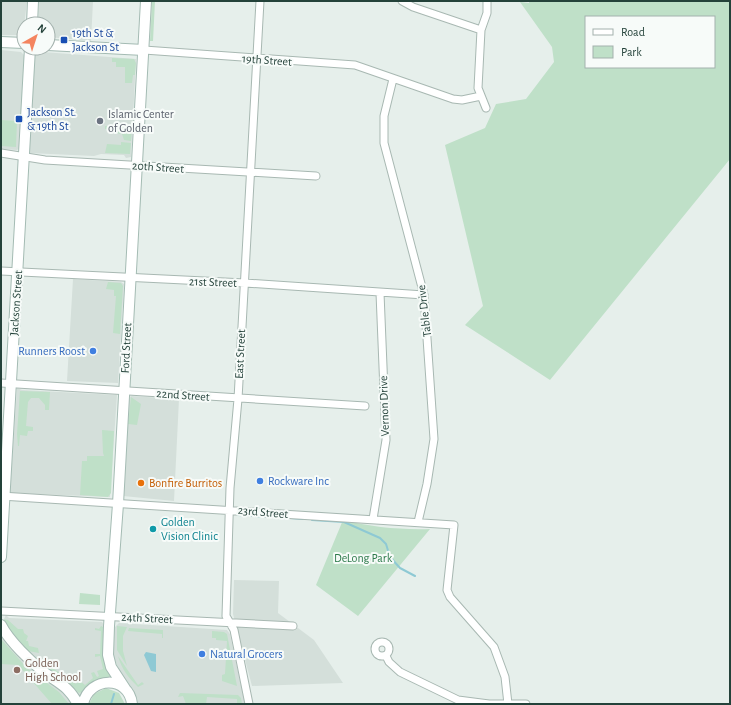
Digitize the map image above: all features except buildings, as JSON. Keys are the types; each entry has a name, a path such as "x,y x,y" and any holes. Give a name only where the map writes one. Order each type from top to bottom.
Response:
{"main road":[{"path":"32,16 33,1"},
{"name":"Ford Street","path":"132,704 126,690 111,668 108,656 109,616 118,504 130,277 138,166 146,1"},
{"path":"1,42 16,43"},
{"name":"19th Street","path":"56,45 144,50"},
{"name":"Jackson Street","path":"1,557 6,383 18,270 30,56"},
{"path":"1,625 31,661 65,686 78,704"},
{"path":"83,704 86,694 97,684 113,683 126,690"}],"street":[{"name":"East Street","path":"249,704 234,630 226,616 230,510 245,283 260,1"},
{"path":"402,1 418,9 481,30"},
{"path":"486,108 478,88 481,30 487,13 487,1"},
{"name":"19th Street","path":"144,50 355,65 453,99 462,100 481,96"},
{"name":"Table Drive","path":"393,79 384,116 384,143 424,295 434,439 427,484 418,522"},
{"name":"20th Street","path":"1,153 45,160 316,176"},
{"name":"21st Street","path":"1,271 18,270 186,282 245,283 424,295"},
{"name":"Vernon Drive","path":"373,519 386,440 380,293"},
{"name":"22nd Street","path":"6,383 365,406"},
{"name":"23rd Street","path":"3,496 454,525 447,590 450,597 494,647 505,677 508,704"},
{"name":"24th Street","path":"1,611 214,622 222,624 229,622 292,626"},
{"path":"386,656 389,662 400,672 458,700 489,704 526,704"}],"shaded area":[{"path":"1,1 27,1 25,16 16,16 16,35 1,35"},
{"path":"39,1 93,1 91,41 56,38 56,16 38,16"},
{"path":"1,50 16,52 16,56 25,56 20,148 17,150 1,149"},
{"path":"56,53 136,59 131,157 126,158 124,155 101,154 94,156 29,153 35,56 56,56"},
{"path":"73,279 121,282 124,284 118,383 67,381"},
{"path":"17,388 22,390 117,395 110,497 10,493"},
{"path":"131,396 179,399 174,501 123,496 129,398"},
{"path":"234,580 279,581 278,613 314,640 343,683 252,686 233,614"},
{"path":"6,615 9,618 102,622 104,625 110,674 112,679 90,684 80,697 69,684 41,665 25,648 6,625 4,619"},
{"path":"119,623 227,630 230,634 245,704 138,704 133,691 123,680 113,655 114,628"},
{"name":"Golden High School","path":"1,632 62,689 73,704 1,704"}],"green space":[{"path":"152,1 155,1 153,41 150,41"},
{"path":"730,1 730,159 550,380 465,325 483,306 445,145 485,128 496,104 526,99 554,62 552,47 520,2"},
{"path":"112,58 134,59 136,63 135,75 133,75 132,83 125,83 125,67 116,67 116,62 112,62"},
{"path":"1,120 17,121 16,147 1,146"},
{"path":"105,126 132,128 131,141 124,140 122,134 113,133 112,130 105,129"},
{"path":"121,142 131,143 130,154 105,153 107,144 121,145"},
{"path":"108,282 121,283 123,286 120,334 113,333 116,296 114,296 114,290 106,289"},
{"path":"20,391 50,392 49,410 45,410 45,405 39,398 31,398 28,402 26,426 33,427 33,431 28,431 27,436 20,435 18,446 17,434"},
{"path":"131,397 141,404 137,425 128,424"},
{"path":"102,430 114,431 111,493 108,497 80,495 82,461 87,461 87,456 104,456"},
{"name":"DeLong Park","path":"343,520 386,528 430,529 358,616 316,585"},
{"path":"80,593 100,595 100,605 79,604"},
{"path":"4,619 8,620 18,629 23,629 24,633 28,636 26,641 28,641 29,646 38,648 39,653 28,651 7,626"},
{"path":"101,626 105,628 111,676 90,684 83,692 79,693 40,663 43,661 54,662 51,667 66,677 69,673 72,675 69,679 76,684 79,680 85,685 93,678 91,673 94,672 97,677 99,676 97,671 103,669 100,656 95,657 95,654 100,654 101,631 95,630 95,628 99,629"},
{"path":"117,626 127,627 123,636 123,651 127,666 117,650"},
{"path":"129,628 163,630 163,638 162,634 128,631"},
{"path":"212,631 224,632 227,634 237,686 222,681 222,675 225,674 227,641 212,638"},
{"path":"1,639 27,668 59,692 69,704 52,704 18,665 1,664"},
{"path":"118,656 138,685 142,682 144,684 138,687 134,683 123,669"},
{"path":"106,688 119,693 125,704 89,704 94,694"},
{"path":"180,693 238,695 241,698 242,704 237,704 237,699 207,697 206,704 186,704 183,696 178,697"}],"water":[{"path":"146,652 156,654 156,672 151,671 144,655"}],"waterway":[{"path":"238,515 271,517"},
{"path":"290,518 303,519"},
{"path":"312,520 344,522 380,538 386,544 390,557 400,568 415,576"},
{"path":"111,704 114,694"}],"place":[{"name":"19th St & Jackson St","path":"64,40"},
{"name":"Jackson St. & 19th St","path":"19,119"},
{"name":"Islamic Center of Golden","path":"100,121"},
{"name":"Runners Roost","path":"93,351"},
{"name":"Rockware Inc","path":"260,481"},
{"name":"Bonfire Burritos","path":"141,483"},
{"name":"Golden Vision Clinic","path":"153,529"},
{"name":"Natural Grocers","path":"202,654"},
{"name":"Golden High School","path":"17,670"}]}
